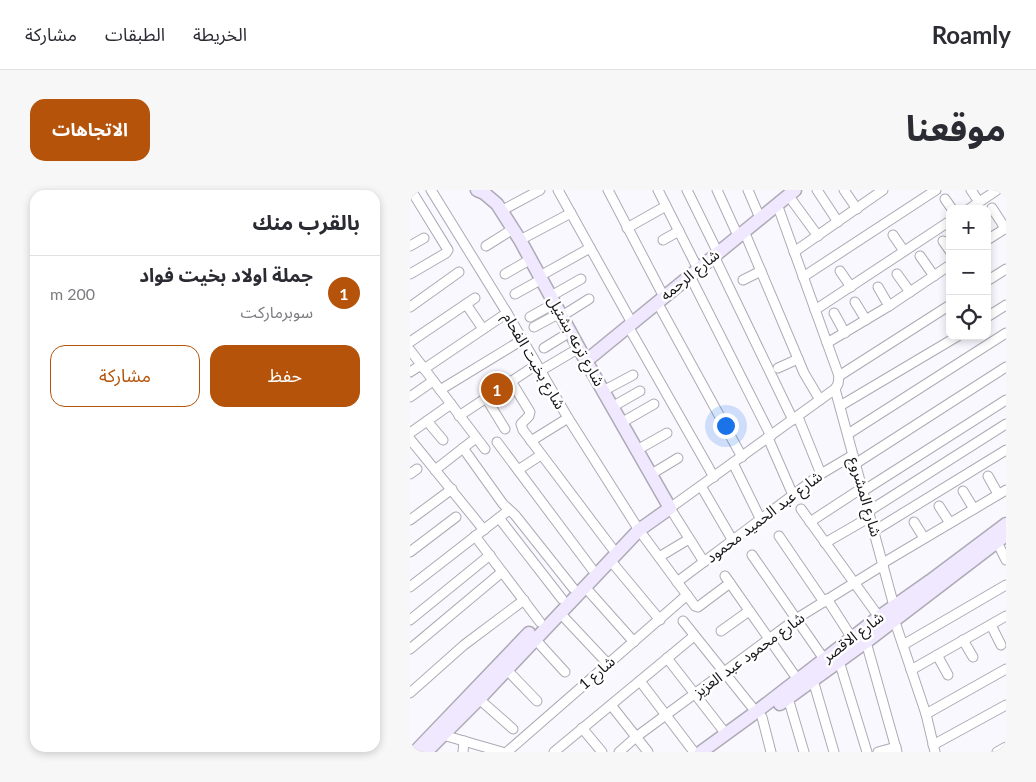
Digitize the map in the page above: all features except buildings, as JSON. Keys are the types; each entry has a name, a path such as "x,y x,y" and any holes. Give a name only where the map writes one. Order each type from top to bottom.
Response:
{"street":[{"path":"410,274 448,250 411,190"},
{"name":"شارع بخيت الفحام","path":"431,190 507,313 568,418 638,528 677,582 697,607 727,579 749,611"},
{"path":"502,211 540,190"},
{"path":"558,190 714,477"},
{"path":"608,190 660,300 742,457"},
{"path":"658,190 679,231 694,273 769,437 793,495"},
{"path":"687,190 821,474"},
{"path":"717,190 761,271 798,359 820,400"},
{"path":"748,190 760,218"},
{"path":"817,190 838,222"},
{"path":"794,252 882,190"},
{"path":"804,277 936,190"},
{"path":"971,190 979,202"},
{"path":"975,205 997,190"},
{"name":"شارع ترعه بشتيل","path":"483,191 502,211 517,235 668,505"},
{"path":"847,191 856,208"},
{"path":"784,196 818,236"},
{"path":"415,752 562,599 579,587 638,528 668,505 714,477 836,389 839,376 794,252 784,196"},
{"name":"شارع الرحمه","path":"586,360 694,273 784,196"},
{"path":"945,199 949,205"},
{"path":"627,228 666,206"},
{"path":"991,237 1006,228 992,208"},
{"path":"486,246 571,213"},
{"path":"815,310 946,224"},
{"path":"663,240 679,231"},
{"path":"892,235 904,251"},
{"path":"410,246 424,238"},
{"path":"943,241 949,250"},
{"path":"515,294 590,248"},
{"path":"920,256 934,276"},
{"path":"505,274 530,259"},
{"path":"827,343 889,306 946,268"},
{"path":"991,278 1006,269"},
{"path":"743,280 761,271"},
{"path":"840,271 851,287"},
{"path":"410,306 459,272"},
{"path":"897,274 910,292"},
{"path":"534,327 557,307 580,279"},
{"path":"878,287 889,306"},
{"path":"410,342 475,298"},
{"path":"530,316 589,299"},
{"path":"855,302 866,320"},
{"path":"466,304 483,329"},
{"path":"991,315 1006,305"},
{"path":"839,376 946,308"},
{"path":"834,312 845,333"},
{"path":"410,372 423,367 507,313"},
{"path":"544,348 570,332"},
{"path":"848,434 1006,333"},
{"path":"440,390 522,340"},
{"path":"840,406 951,340"},
{"path":"459,416 511,382 579,348"},
{"path":"410,350 485,449"},
{"path":"778,368 798,359"},
{"name":"شارع عبد الحميد محمود","path":"677,582 821,474 854,459 1006,367"},
{"path":"603,391 633,375"},
{"path":"410,397 433,381"},
{"path":"511,382 530,412 529,416 521,424 523,430 660,620"},
{"name":"شارع المشروع","path":"836,389 894,606"},
{"path":"612,407 640,391"},
{"path":"486,398 505,429"},
{"path":"810,522 1006,400"},
{"path":"410,433 451,404"},
{"path":"621,423 654,404"},
{"path":"531,441 568,418"},
{"path":"427,421 442,440"},
{"path":"825,543 1006,424"},
{"path":"637,450 667,432"},
{"path":"435,470 476,438"},
{"path":"410,440 484,530"},
{"path":"498,442 592,569"},
{"path":"463,448 503,504 579,587 634,642"},
{"path":"874,531 1006,450"},
{"path":"518,470 541,455"},
{"path":"650,475 678,458"},
{"path":"733,463 761,520"},
{"path":"988,476 1002,492"},
{"path":"701,486 733,541"},
{"path":"410,520 452,490"},
{"path":"963,491 974,509"},
{"name":"شارع محمود عبد العزيز","path":"619,752 636,737 796,619 924,538 1002,492"},
{"path":"668,505 704,562"},
{"path":"939,506 950,523"},
{"path":"801,509 879,617"},
{"path":"410,587 509,510"},
{"path":"410,552 456,518"},
{"path":"499,518 562,599"},
{"path":"914,522 924,538"},
{"name":"شارع الاقصر","path":"716,752 824,659 1006,524"},
{"path":"475,536 540,622"},
{"path":"779,536 852,638"},
{"path":"659,557 689,539"},
{"path":"1002,539 1006,560"},
{"name":"شارع الاقصر","path":"701,752 726,734 788,698 866,642 1002,539"},
{"path":"426,752 560,613 592,569 611,554"},
{"path":"410,620 490,555"},
{"path":"752,555 824,659"},
{"path":"410,649 502,572"},
{"path":"903,645 1006,585"},
{"name":"شارع 1","path":"507,752 687,595"},
{"path":"410,693 464,645 524,600"},
{"path":"721,631 749,611 798,680"},
{"path":"560,613 608,664"},
{"path":"911,670 1006,616"},
{"path":"894,619 926,714 934,749 1006,705"},
{"path":"682,621 759,715 771,752"},
{"path":"990,625 1001,645"},
{"path":"554,752 694,636"},
{"path":"535,639 565,672"},
{"path":"963,640 973,658"},
{"path":"866,642 896,750 878,752"},
{"path":"937,655 948,675"},
{"path":"668,658 726,734"},
{"path":"839,661 867,752"},
{"path":"926,714 1006,669"},
{"path":"507,670 537,701"},
{"path":"813,680 834,752"},
{"path":"640,681 694,752"},
{"path":"788,698 804,752"},
{"path":"479,699 513,729"},
{"path":"611,705 648,752"},
{"path":"582,728 602,752"},
{"path":"443,735 502,752"},
{"path":"463,752 464,741"},
{"path":"997,752 1006,747"}],"place":[{"name":"جملة اولاد بخيت فواد","path":"497,389"}]}
